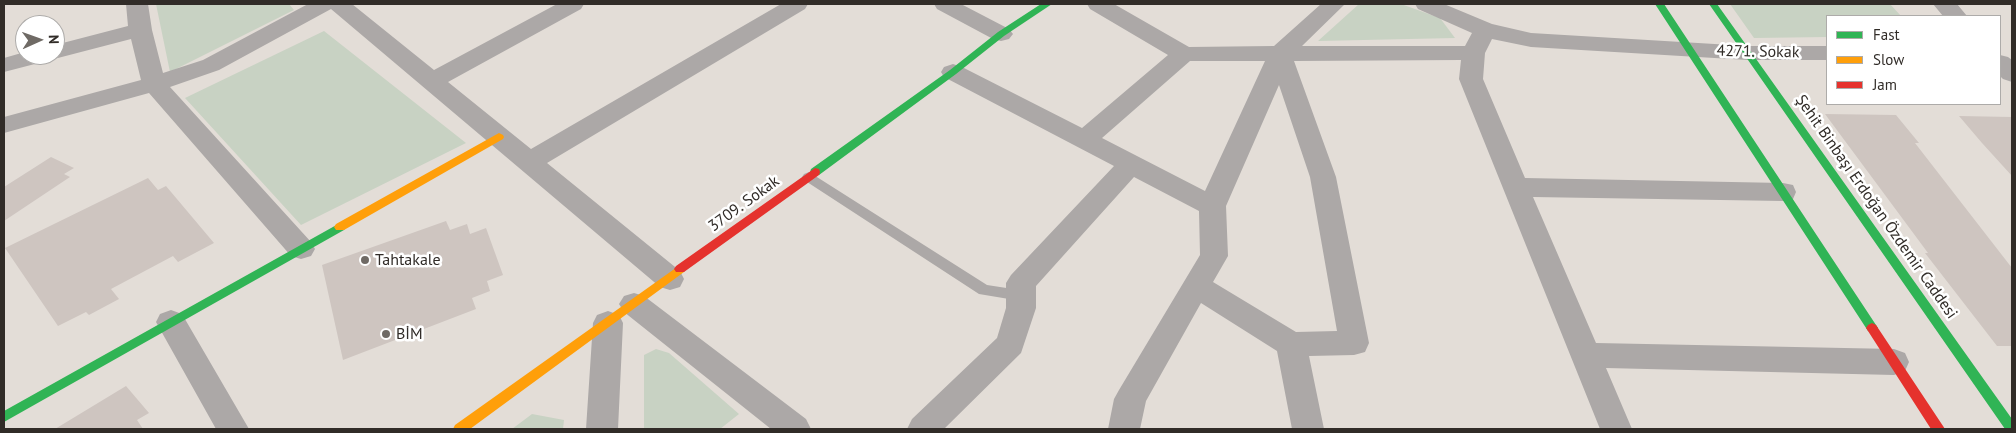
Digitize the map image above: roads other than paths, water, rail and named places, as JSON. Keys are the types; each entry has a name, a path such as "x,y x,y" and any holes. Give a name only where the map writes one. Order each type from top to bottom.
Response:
{"street":[{"path":"137,4 140,30 154,84 301,249"},
{"path":"4,125 154,84 211,65 324,4"},
{"path":"339,4 670,279"},
{"path":"432,81 573,4"},
{"path":"529,162 797,4"},
{"path":"945,4 1001,34"},
{"name":"3709. Sokak","path":"460,429 670,279 953,72 1001,34 1047,4"},
{"path":"1098,4 1184,54 1280,54 1479,42"},
{"path":"1124,429 1130,399 1214,256 1212,206 1280,54 1334,4"},
{"path":"1426,4 1479,42"},
{"path":"1659,4 1938,429"},
{"name":"Şehit Binbaşı Erdoğan Özdemir Caddesi","path":"1713,4 2012,429"},
{"path":"1944,4 1955,15"},
{"path":"65,49 140,30"},
{"name":"4271. Sokak","path":"1479,42 1531,40 1748,53 1826,53"},
{"path":"1479,42 1472,79 1616,429"},
{"path":"1085,138 1184,54"},
{"path":"1196,286 1291,344 1354,343 1323,177 1280,54"},
{"path":"2001,63 2012,74"},
{"path":"953,72 1085,138 1212,206"},
{"path":"4,417 499,137"},
{"path":"923,429 1010,344 1021,308 1021,283 1132,163"},
{"path":"1516,187 1783,192"},
{"path":"634,304 795,429"},
{"path":"171,322 233,429"},
{"path":"602,429 608,323"},
{"path":"1291,344 1308,429"},
{"path":"1585,355 1894,362"}],"lane":[{"path":"808,177 984,290 1021,295"}],"place":[{"name":"Tahtakale","path":"365,260"},
{"name":"BİM","path":"386,334"}]}
